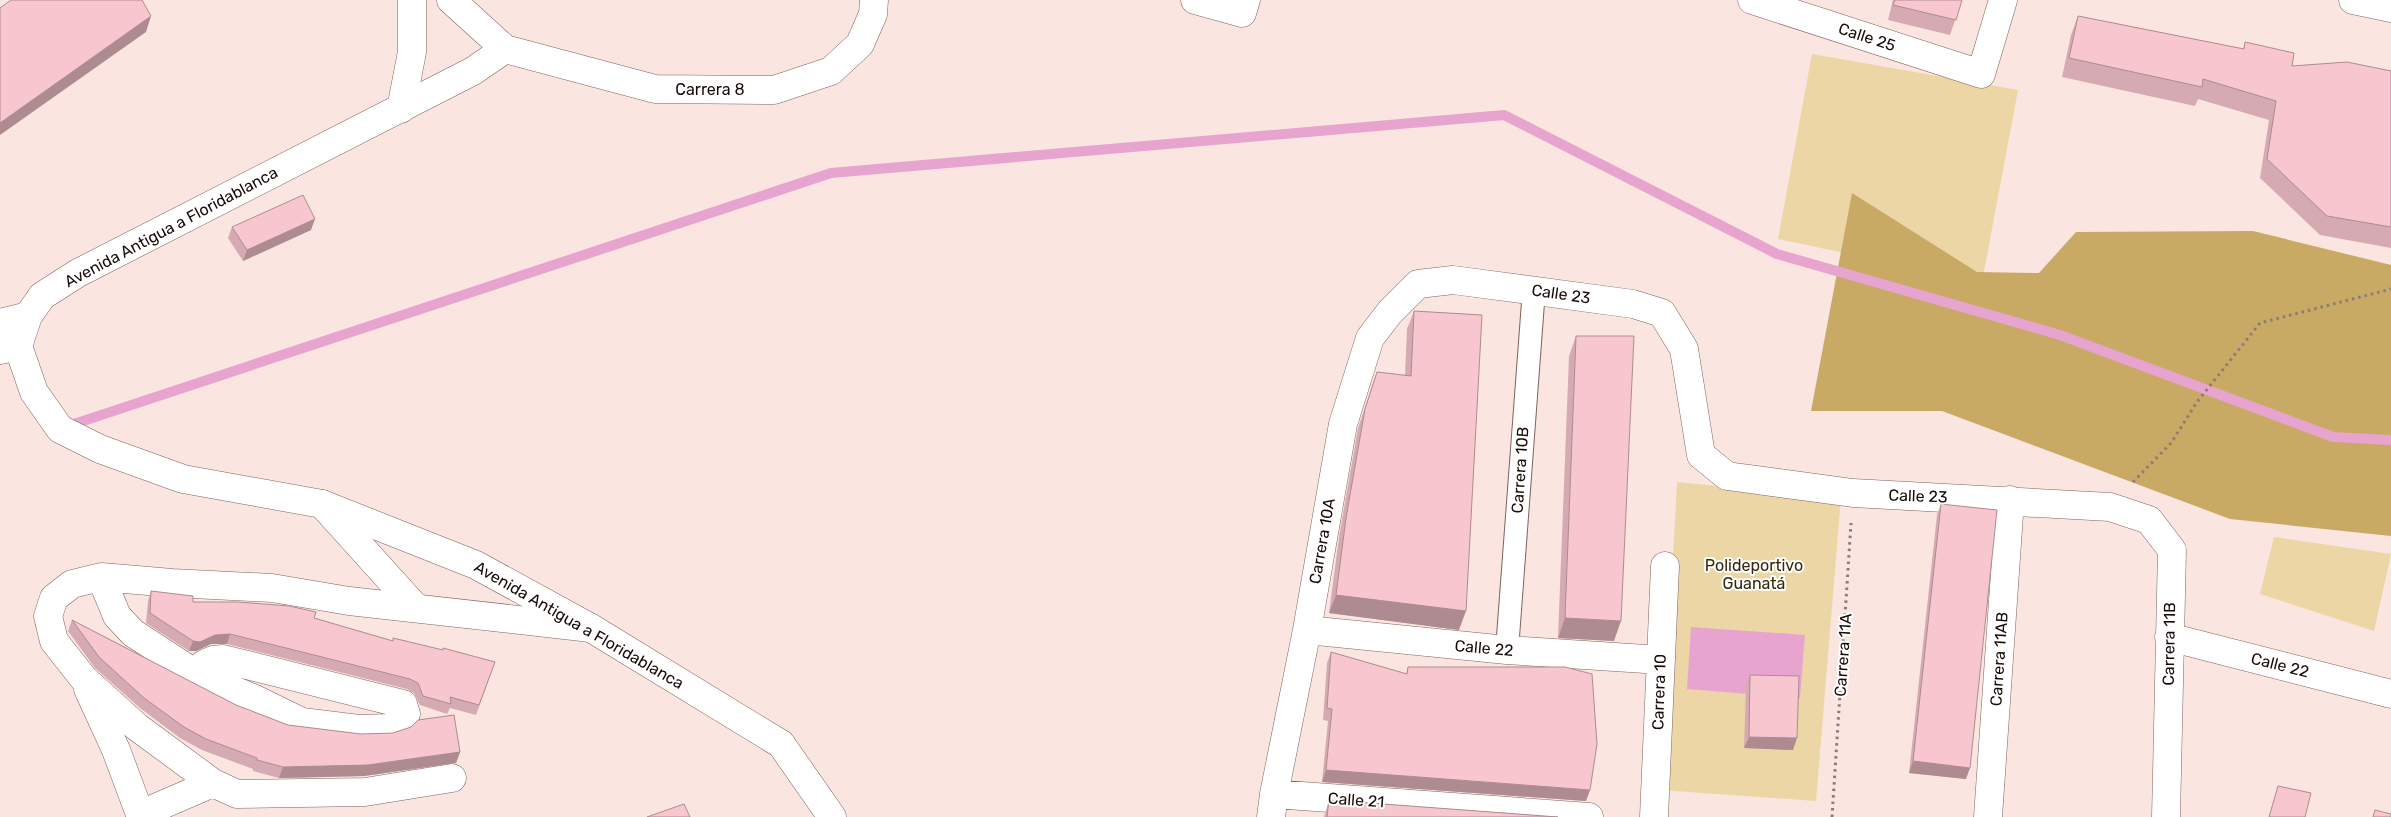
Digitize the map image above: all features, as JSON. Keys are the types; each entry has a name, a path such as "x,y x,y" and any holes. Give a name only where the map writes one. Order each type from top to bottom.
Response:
{"street":[{"path":"401,109 412,52 412,0"},
{"name":"Carrera 8","path":"451,0 505,49 655,89 774,90 831,72 860,44 873,14 874,0"},
{"path":"1194,0 1244,7"},
{"name":"Calle 25","path":"1752,0 1981,74 2003,0"},
{"path":"2353,0 2391,8"},
{"path":"401,109 473,71 505,49"},
{"name":"Avenida Antigua a Floridablanca","path":"401,109 78,273 42,296 9,348 34,392 60,429 100,450 183,479 322,504 476,565 591,628 781,744 832,817"},
{"name":"Calle 23","path":"1418,284 1453,280 1534,289 1634,304 1662,313 1684,349 1701,455 1728,476 1853,494 2010,500 2110,507"},
{"name":"Carrera 10A","path":"1272,806 1307,630 1343,424 1370,338 1390,312 1418,284"},
{"name":"Carrera 10B","path":"1507,650 1534,289"},
{"path":"0,323 28,316"},
{"name":"Carrera 11AB","path":"1988,817 2010,500"},
{"path":"322,504 416,608"},
{"name":"Carrera 11B","path":"2110,507 2149,520 2172,550 2166,817"},
{"name":"Carrera 10","path":"1654,817 1664,566"},
{"path":"101,577 117,616 134,633 199,676 255,699 302,722 359,730 388,728 401,723 406,714 403,704 223,659 213,660 204,664 199,676"},
{"path":"232,798 137,726 84,679 54,641 48,616 54,598 72,584 101,577 272,588 349,601 591,628"},
{"name":"Calle 22","path":"1307,630 1507,650 1661,660"},
{"name":"Calle 22","path":"2169,637 2391,694"},
{"path":"84,679 142,816 232,798 364,792 452,778"},
{"name":"Calle 21","path":"1272,806 1589,817"}],"path":[{"path":"2110,507 2171,443 2197,402 2260,323 2391,289"},
{"name":"Carrera 11A","path":"1832,817 1853,494"}],"green space":[{"path":"1812,54 2018,90 1982,282 1778,239"},
{"name":"Polideportivo Guanatá","path":"1677,482 1841,498 1816,801 1661,790"},
{"path":"2274,537 2391,554 2374,631 2260,594"}],"shaded area":[{"path":"1852,193 1977,272 2039,273 2076,232 2253,231 2391,265 2391,536 2230,519 1942,411 1811,411"},
{"path":"1691,627 1805,635 1800,698 1687,689"}],"building":[{"path":"11,0 142,0 151,16 0,123 0,8"},
{"path":"1895,0 1962,0 1956,20 1893,5"},
{"path":"2078,16 2244,49 2245,42 2294,53 2292,66 2347,62 2391,71 2391,227 2327,216 2267,159 2276,101 2203,79 2202,87 2069,58"},
{"path":"303,195 315,219 247,250 232,227"},
{"path":"1414,311 1482,315 1466,611 1336,595 1346,518 1365,409 1377,372 1411,376"},
{"path":"1576,336 1634,336 1621,621 1565,618"},
{"path":"1941,504 1997,510 1970,768 1913,761"},
{"path":"151,591 193,596 193,602 238,602 289,606 316,612 314,618 393,641 393,638 443,650 443,648 495,662 479,705 450,697 451,704 423,696 418,683 410,679 230,634 215,635 200,642 193,641 150,613"},
{"path":"72,620 236,705 288,725 361,734 393,733 411,727 418,720 454,715 460,752 368,765 283,767 257,760 257,758 206,739 184,727 144,698 99,657"},
{"path":"1331,652 1407,674 1408,667 1565,667 1592,674 1597,744 1590,790 1326,770 1332,709 1327,708"},
{"path":"1750,675 1799,676 1797,738 1749,737"},
{"path":"2278,786 2311,793 2305,817 2269,817"},
{"path":"1329,800 1558,817 1327,817"},
{"path":"684,804 690,817 647,817"},
{"path":"2375,810 2391,814 2391,817 2373,817"}],"waterway":[{"path":"65,427 831,173 1504,115 1777,254 2060,335 2333,437 2391,440"}]}
